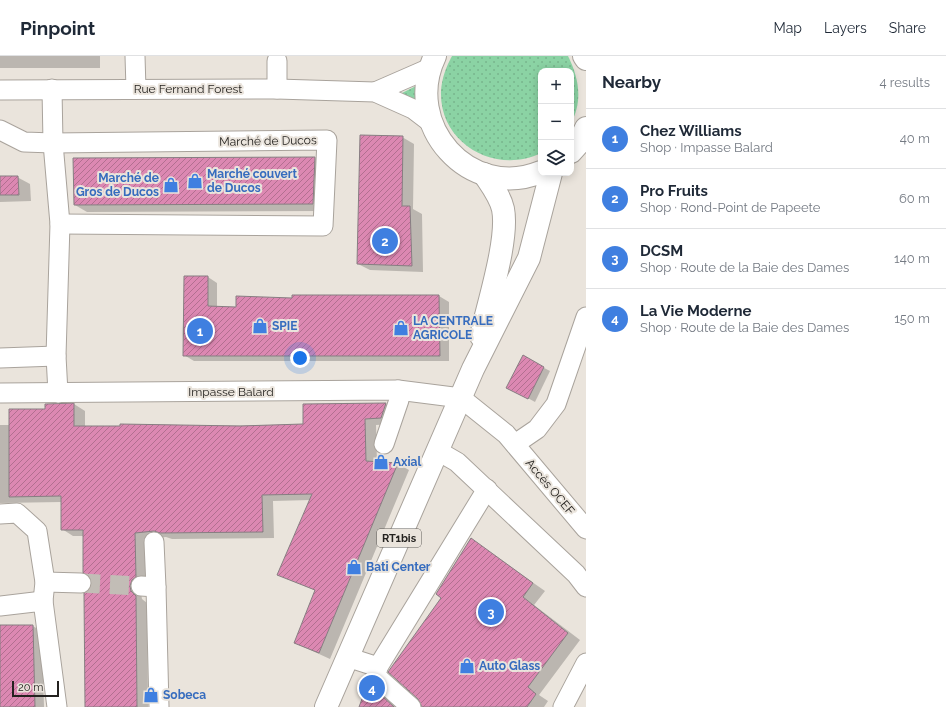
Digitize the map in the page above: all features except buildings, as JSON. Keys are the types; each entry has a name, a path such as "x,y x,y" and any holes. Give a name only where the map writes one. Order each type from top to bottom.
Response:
{"main road":[{"path":"584,56 586,60"},
{"path":"432,62 425,95 430,122 443,145 461,163 484,174 507,178 531,176 538,173"},
{"name":"RT1bis","path":"473,369 503,235 503,210 499,196 484,174"},
{"name":"RT1bis","path":"326,707 473,369 529,258 550,176"}],"street":[{"path":"135,56 136,89"},
{"path":"277,89 278,61"},
{"name":"Rue Fernand Forest","path":"375,92 432,62"},
{"path":"52,89 53,143 60,224 56,356 58,393"},
{"name":"Rue Fernand Forest","path":"0,90 277,89 375,92 413,109 430,122"},
{"name":"Marché de Ducos","path":"0,130 24,142 53,143 326,140 323,226 60,224"},
{"path":"515,444 538,429 556,404 586,317"},
{"path":"0,358 56,356"},
{"path":"384,444 399,400 398,390"},
{"name":"Impasse Balard","path":"0,393 398,390 461,398"},
{"name":"Accès OCEF","path":"461,398 506,434 586,529"},
{"path":"438,451 457,462 487,489 576,574 586,587"},
{"path":"411,707 376,676 378,667 487,489"},
{"path":"0,514 17,513 37,531 45,582 43,601 57,707"},
{"path":"154,542 148,587 159,707"},
{"path":"45,582 81,583"},
{"path":"0,606 43,601"},
{"path":"347,657 378,667"},
{"path":"563,707 586,663"}],"green space":[{"path":"452,56 568,56 573,68 538,68 538,154 524,159 506,160 489,157 473,150 460,140 449,126 443,110 441,91 446,68"},
{"path":"574,70 578,90 574,117"},
{"path":"420,84 420,104 398,95"}],"tunnel":[{"path":"81,583 141,586"}],"place":[{"name":"Marché couvert de Ducos","path":"195,181"},
{"name":"Marché de Gros de Ducos","path":"171,185"},
{"name":"Pro Fruits","path":"385,241"},
{"name":"SPIE","path":"260,326"},
{"name":"LA CENTRALE AGRICOLE","path":"401,328"},
{"name":"Chez Williams","path":"200,331"},
{"name":"Axial","path":"381,462"},
{"name":"Bati Center","path":"354,567"},
{"name":"DCSM","path":"491,612"},
{"name":"Auto Glass","path":"467,666"},
{"name":"La Vie Moderne","path":"372,688"},
{"name":"Sobeca","path":"151,695"}]}
